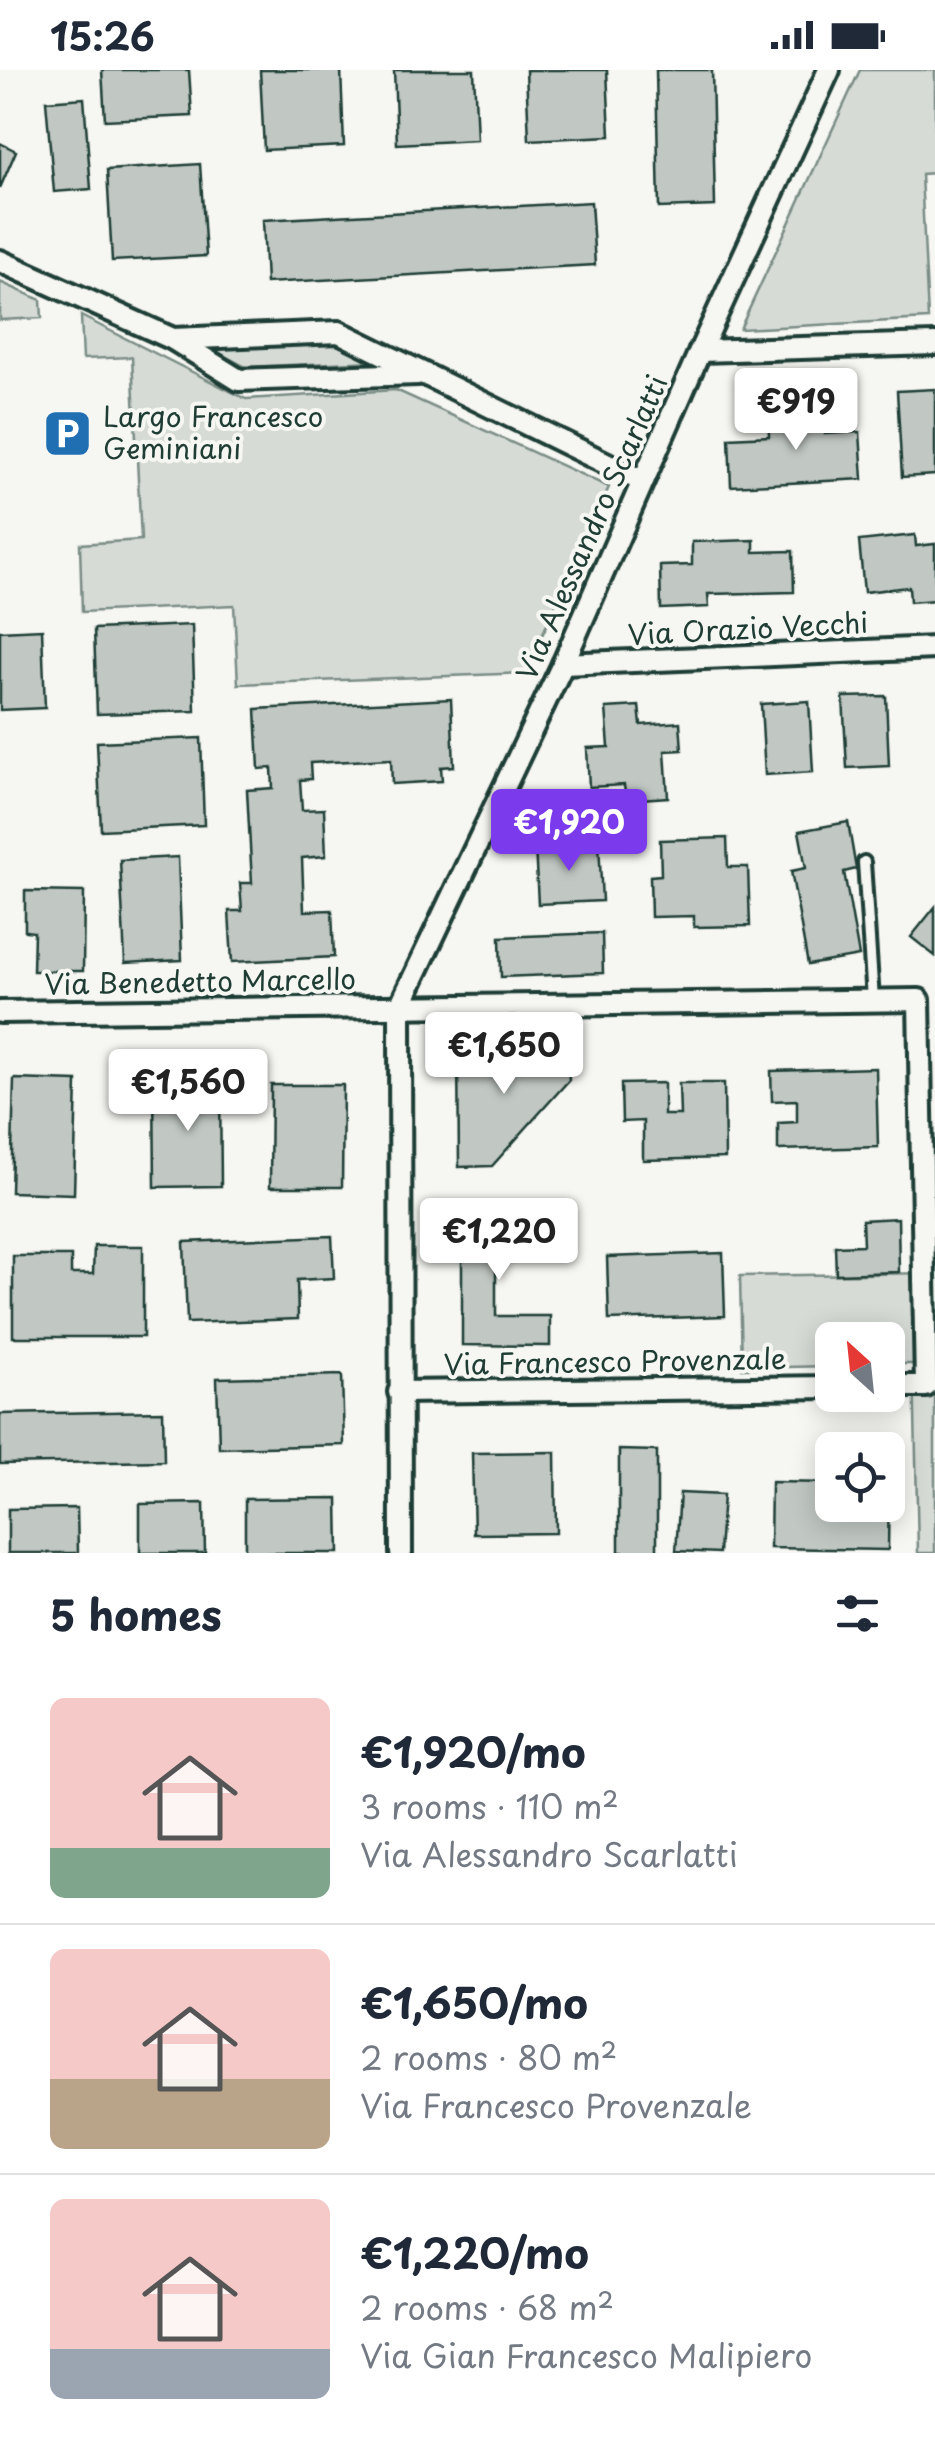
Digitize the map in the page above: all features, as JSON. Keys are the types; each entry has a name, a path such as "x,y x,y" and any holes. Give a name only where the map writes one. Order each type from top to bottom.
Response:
{"street":[{"name":"Via Alessandro Scarlatti","path":"400,1006 563,664 829,70"},
{"path":"0,261 173,340 239,380 420,374"},
{"path":"173,340 339,332 642,481"},
{"path":"700,351 935,344"},
{"name":"Via Orazio Vecchi","path":"563,664 935,648"},
{"path":"401,1553 400,1006 918,1000 926,1386 905,1386"},
{"name":"Via Benedetto Marcello","path":"0,1012 400,1006"},
{"name":"Via Francesco Provenzale","path":"399,1392 815,1387"}],"lane":[{"path":"864,862 873,1001"}],"shaded area":[{"path":"860,70 935,70 935,173 921,174 928,319 740,329"},
{"path":"0,282 41,300 42,318 0,320"},
{"path":"81,316 246,399 396,390 609,487 525,673 238,684 234,605 82,612 80,544 141,540 132,357 83,359"},
{"path":"338,342 374,361 246,367 208,347"},
{"path":"935,1273 935,1553 918,1553 914,1364 905,1364 905,1322 815,1322 815,1366 742,1368 740,1276"}],"building":[{"path":"102,70 189,70 192,116 105,120"},
{"path":"260,70 341,70 344,146 264,150"},
{"path":"394,70 474,70 477,140 397,144"},
{"path":"526,70 607,70 610,136 529,140"},
{"path":"656,70 712,70 715,206 659,208"},
{"path":"84,98 91,189 54,192 46,101"},
{"path":"0,143 16,151 0,188"},
{"path":"200,164 206,256 112,261 107,170"},
{"path":"591,202 595,265 266,283 263,220"},
{"path":"935,389 935,475 902,477 897,391"},
{"path":"824,411 825,434 860,432 863,479 731,486 729,438 769,436 768,413"},
{"path":"915,535 916,546 935,544 935,600 910,602 909,587 864,592 859,541"},
{"path":"754,540 754,552 793,551 794,592 708,594 709,607 661,609 660,566 692,565 692,542"},
{"path":"192,625 195,711 97,714 94,629"},
{"path":"42,629 45,708 0,710 0,631"},
{"path":"886,696 889,766 847,768 843,697"},
{"path":"451,699 454,766 441,767 442,781 392,784 391,759 310,763 311,779 300,780 302,810 324,809 326,856 302,858 304,911 332,910 334,957 232,962 229,911 242,911 240,883 252,883 247,790 273,788 272,768 259,769 256,709"},
{"path":"809,701 813,772 765,775 761,704"},
{"path":"639,706 641,725 680,722 682,750 665,751 668,797 626,800 624,785 589,787 587,748 609,747 606,708"},
{"path":"201,738 204,825 101,830 97,742"},
{"path":"848,822 856,869 844,872 859,956 808,965 791,871 806,868 799,831"},
{"path":"727,838 728,867 748,867 750,926 694,927 694,916 651,917 650,876 661,875 660,840"},
{"path":"599,843 602,901 538,904 535,846"},
{"path":"178,857 182,960 125,963 120,860"},
{"path":"25,891 84,892 83,971 33,971 34,932 25,931"},
{"path":"935,907 935,956 911,937"},
{"path":"602,933 603,973 501,977 500,937"},
{"path":"567,1045 569,1080 492,1166 459,1167 458,1050"},
{"path":"876,1068 878,1147 778,1150 778,1123 797,1122 797,1100 772,1101 771,1071"},
{"path":"14,1079 77,1081 74,1194 11,1192"},
{"path":"220,1081 221,1186 155,1187 154,1082"},
{"path":"664,1083 664,1115 680,1115 679,1083 724,1083 725,1158 643,1160 643,1121 622,1122 621,1084"},
{"path":"271,1085 343,1085 342,1187 270,1187"},
{"path":"898,1218 899,1272 836,1274 835,1246 863,1245 862,1220"},
{"path":"462,1223 550,1223 550,1257 496,1257 496,1316 550,1316 550,1346 462,1345"},
{"path":"332,1236 334,1278 297,1280 298,1319 187,1323 184,1242"},
{"path":"94,1246 143,1246 143,1337 13,1337 13,1256 71,1256 71,1274 93,1274"},
{"path":"723,1253 725,1316 609,1320 607,1257"},
{"path":"342,1375 344,1445 219,1448 217,1378"},
{"path":"163,1411 164,1461 0,1464 0,1414"},
{"path":"619,1450 657,1451 657,1553 619,1552"},
{"path":"555,1452 556,1533 474,1534 472,1453"},
{"path":"771,1482 815,1483 815,1522 888,1522 888,1550 770,1548"},
{"path":"680,1493 723,1495 719,1553 676,1551"},
{"path":"338,1498 339,1553 245,1553 245,1499"},
{"path":"204,1503 205,1553 140,1553 140,1504"},
{"path":"77,1508 78,1553 8,1553 8,1509"}],"place":[{"name":"Largo Francesco Geminiani","path":"68,433"}]}
